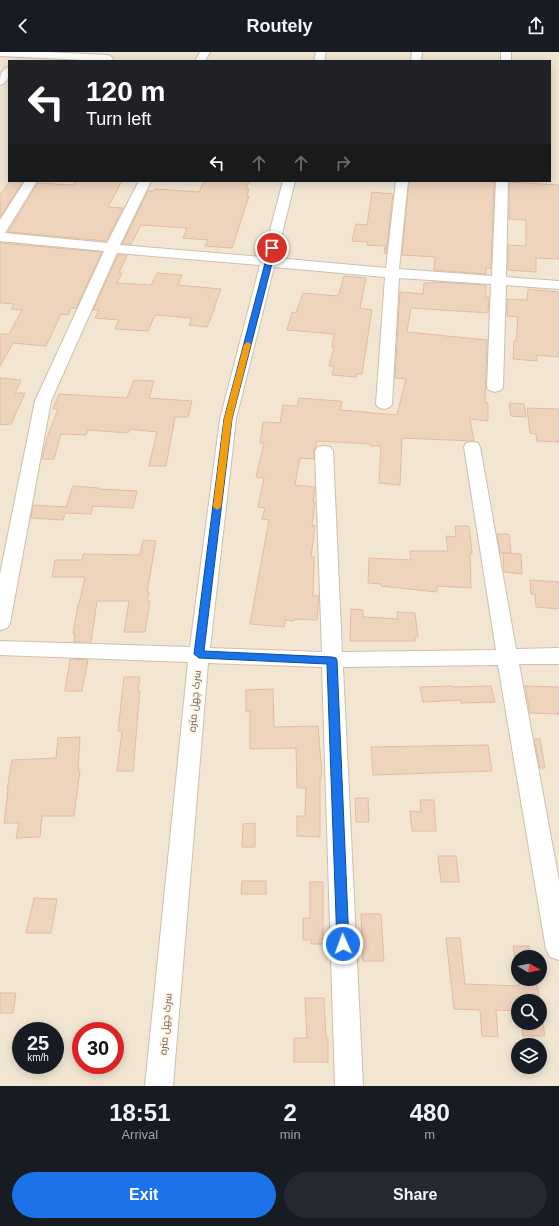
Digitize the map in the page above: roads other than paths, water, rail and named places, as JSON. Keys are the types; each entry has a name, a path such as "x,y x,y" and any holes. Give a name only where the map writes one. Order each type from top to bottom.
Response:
{"street":[{"path":"0,53 19,56 108,57"},
{"path":"0,82 8,71"},
{"path":"0,231 31,182"},
{"path":"0,623 44,401 112,248 144,182"},
{"name":"سرک چهل متره","path":"159,1086 199,654 228,419 289,182"},
{"path":"384,404 392,273 402,182"},
{"path":"495,388 500,282 502,182"},
{"path":"0,236 112,248 392,273 500,282 559,285"},
{"path":"472,447 507,656 559,949"},
{"path":"324,451 349,1086"},
{"path":"0,648 332,660 559,656"}]}
